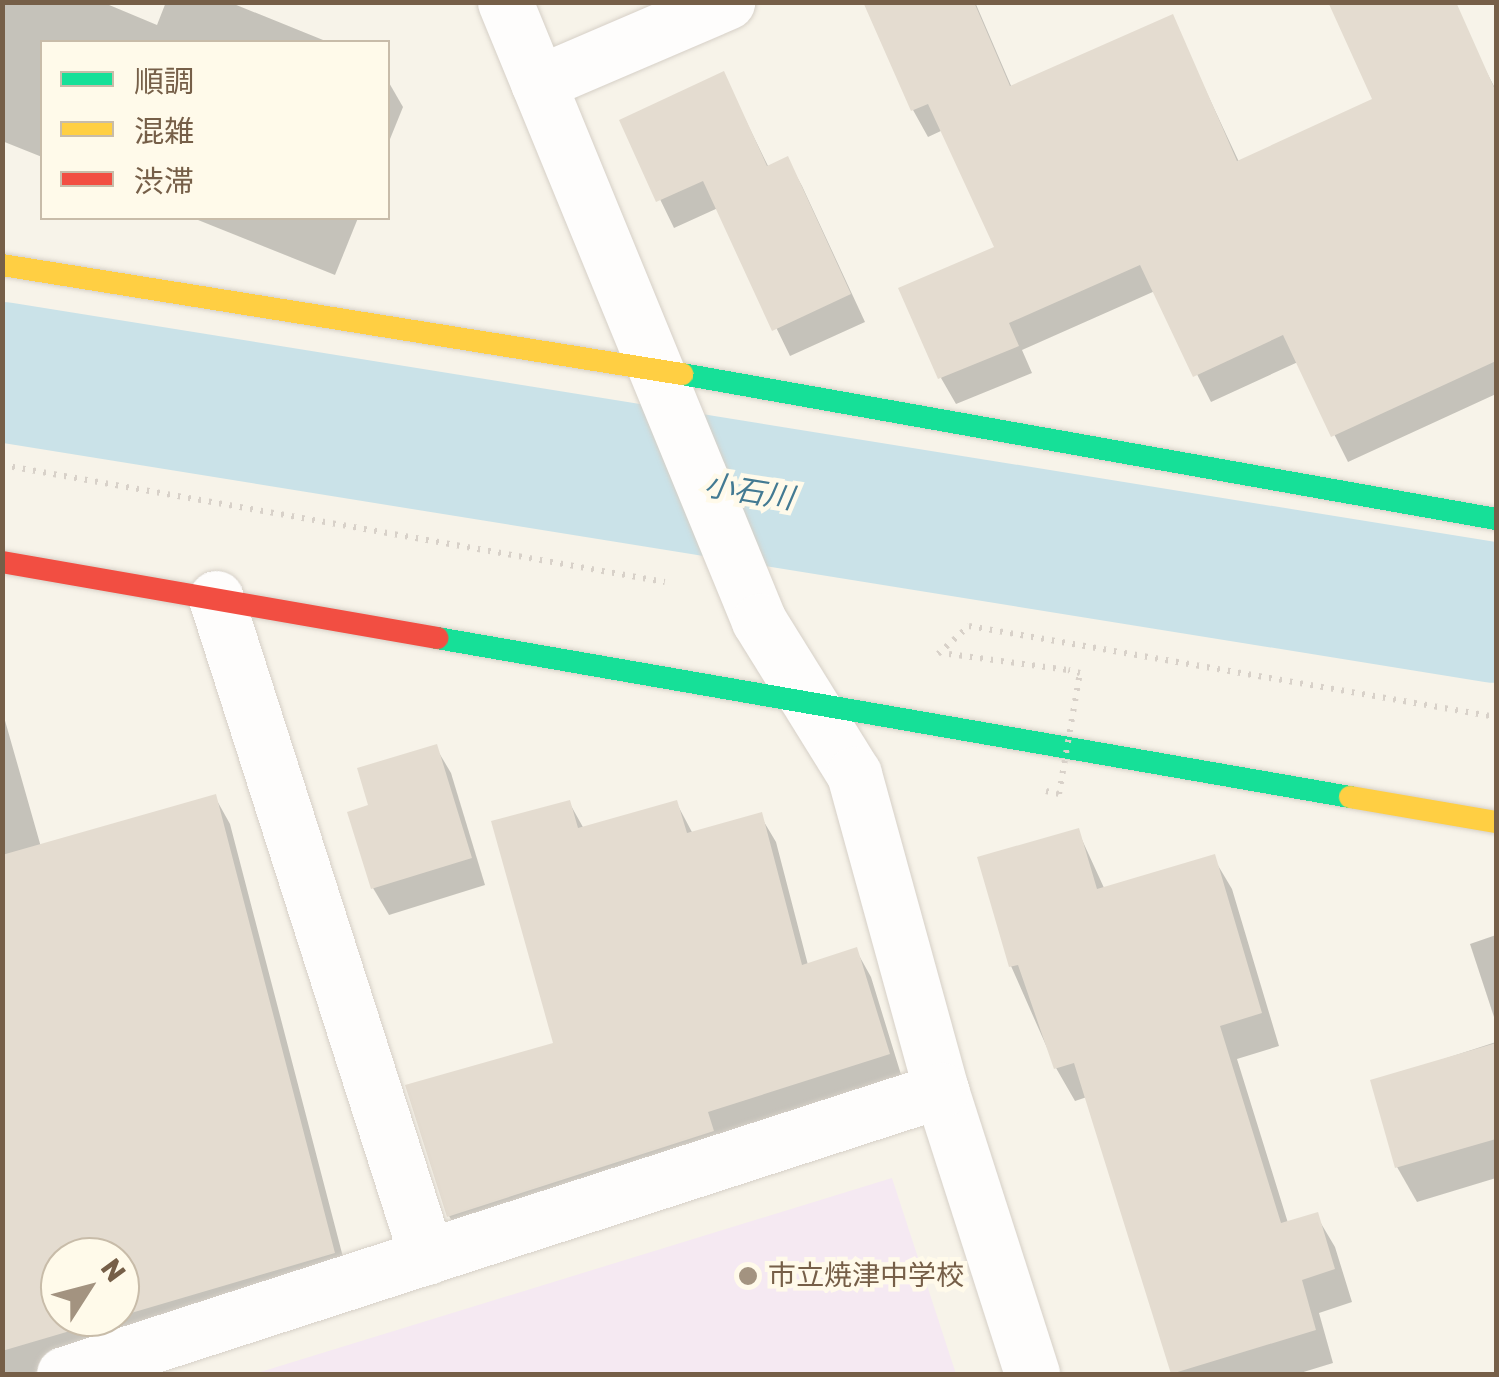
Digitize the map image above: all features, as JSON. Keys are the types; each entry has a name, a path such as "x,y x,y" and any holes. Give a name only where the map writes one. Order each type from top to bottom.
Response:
{"street":[{"path":"505,2 744,585 804,697 854,774 942,1090 1032,1374"},
{"path":"538,83 728,2"},
{"path":"2,265 662,384 1496,519"},
{"path":"2,562 804,697 1496,822"},
{"path":"216,598 427,1257"},
{"path":"64,1374 942,1090"}],"path":[{"path":"2,465 664,580 674,595"},
{"path":"938,655 969,626 1496,717"},
{"path":"964,652 1080,673 1059,794 1046,792"}],"shaded area":[{"name":"市立焼津中学校","path":"892,1178 956,1374 254,1374"}],"building":[{"path":"863,2 974,2 1010,86 1173,14 1237,161 1372,99 1328,2 1456,2 1496,92 1496,361 1331,437 1283,335 1193,377 1140,265 1009,323 1019,346 938,379 898,288 994,247 928,104 911,111"},
{"path":"724,71 767,166 788,156 851,294 772,331 703,181 656,202 619,120"},
{"path":"437,744 472,858 371,889 347,812 368,805 357,768"},
{"path":"216,794 335,1253 140,1310 140,1237 40,1237 40,1337 50,1337 2,1351 2,855"},
{"path":"570,800 578,828 677,800 687,833 762,812 802,965 857,947 890,1054 708,1112 714,1131 447,1217 405,1085 553,1043 491,821"},
{"path":"1079,828 1097,889 1215,854 1262,1013 1220,1026 1281,1223 1318,1212 1335,1269 1302,1280 1316,1330 1171,1374 1074,1063 1054,1069 1018,965 1009,967 977,857"},
{"path":"1496,1043 1496,1139 1395,1168 1370,1080"}],"waterway":[{"name":"小石川","path":"2,372 1496,613"}],"traffic: fast":[{"path":"682,374 1496,519"},
{"path":"437,638 1350,797"}],"traffic: slow":[{"path":"2,265 682,374"},
{"path":"1350,797 1496,822"}],"traffic: jam":[{"path":"2,562 437,638"}],"place":[{"name":"市立焼津中学校","path":"748,1276"}]}
